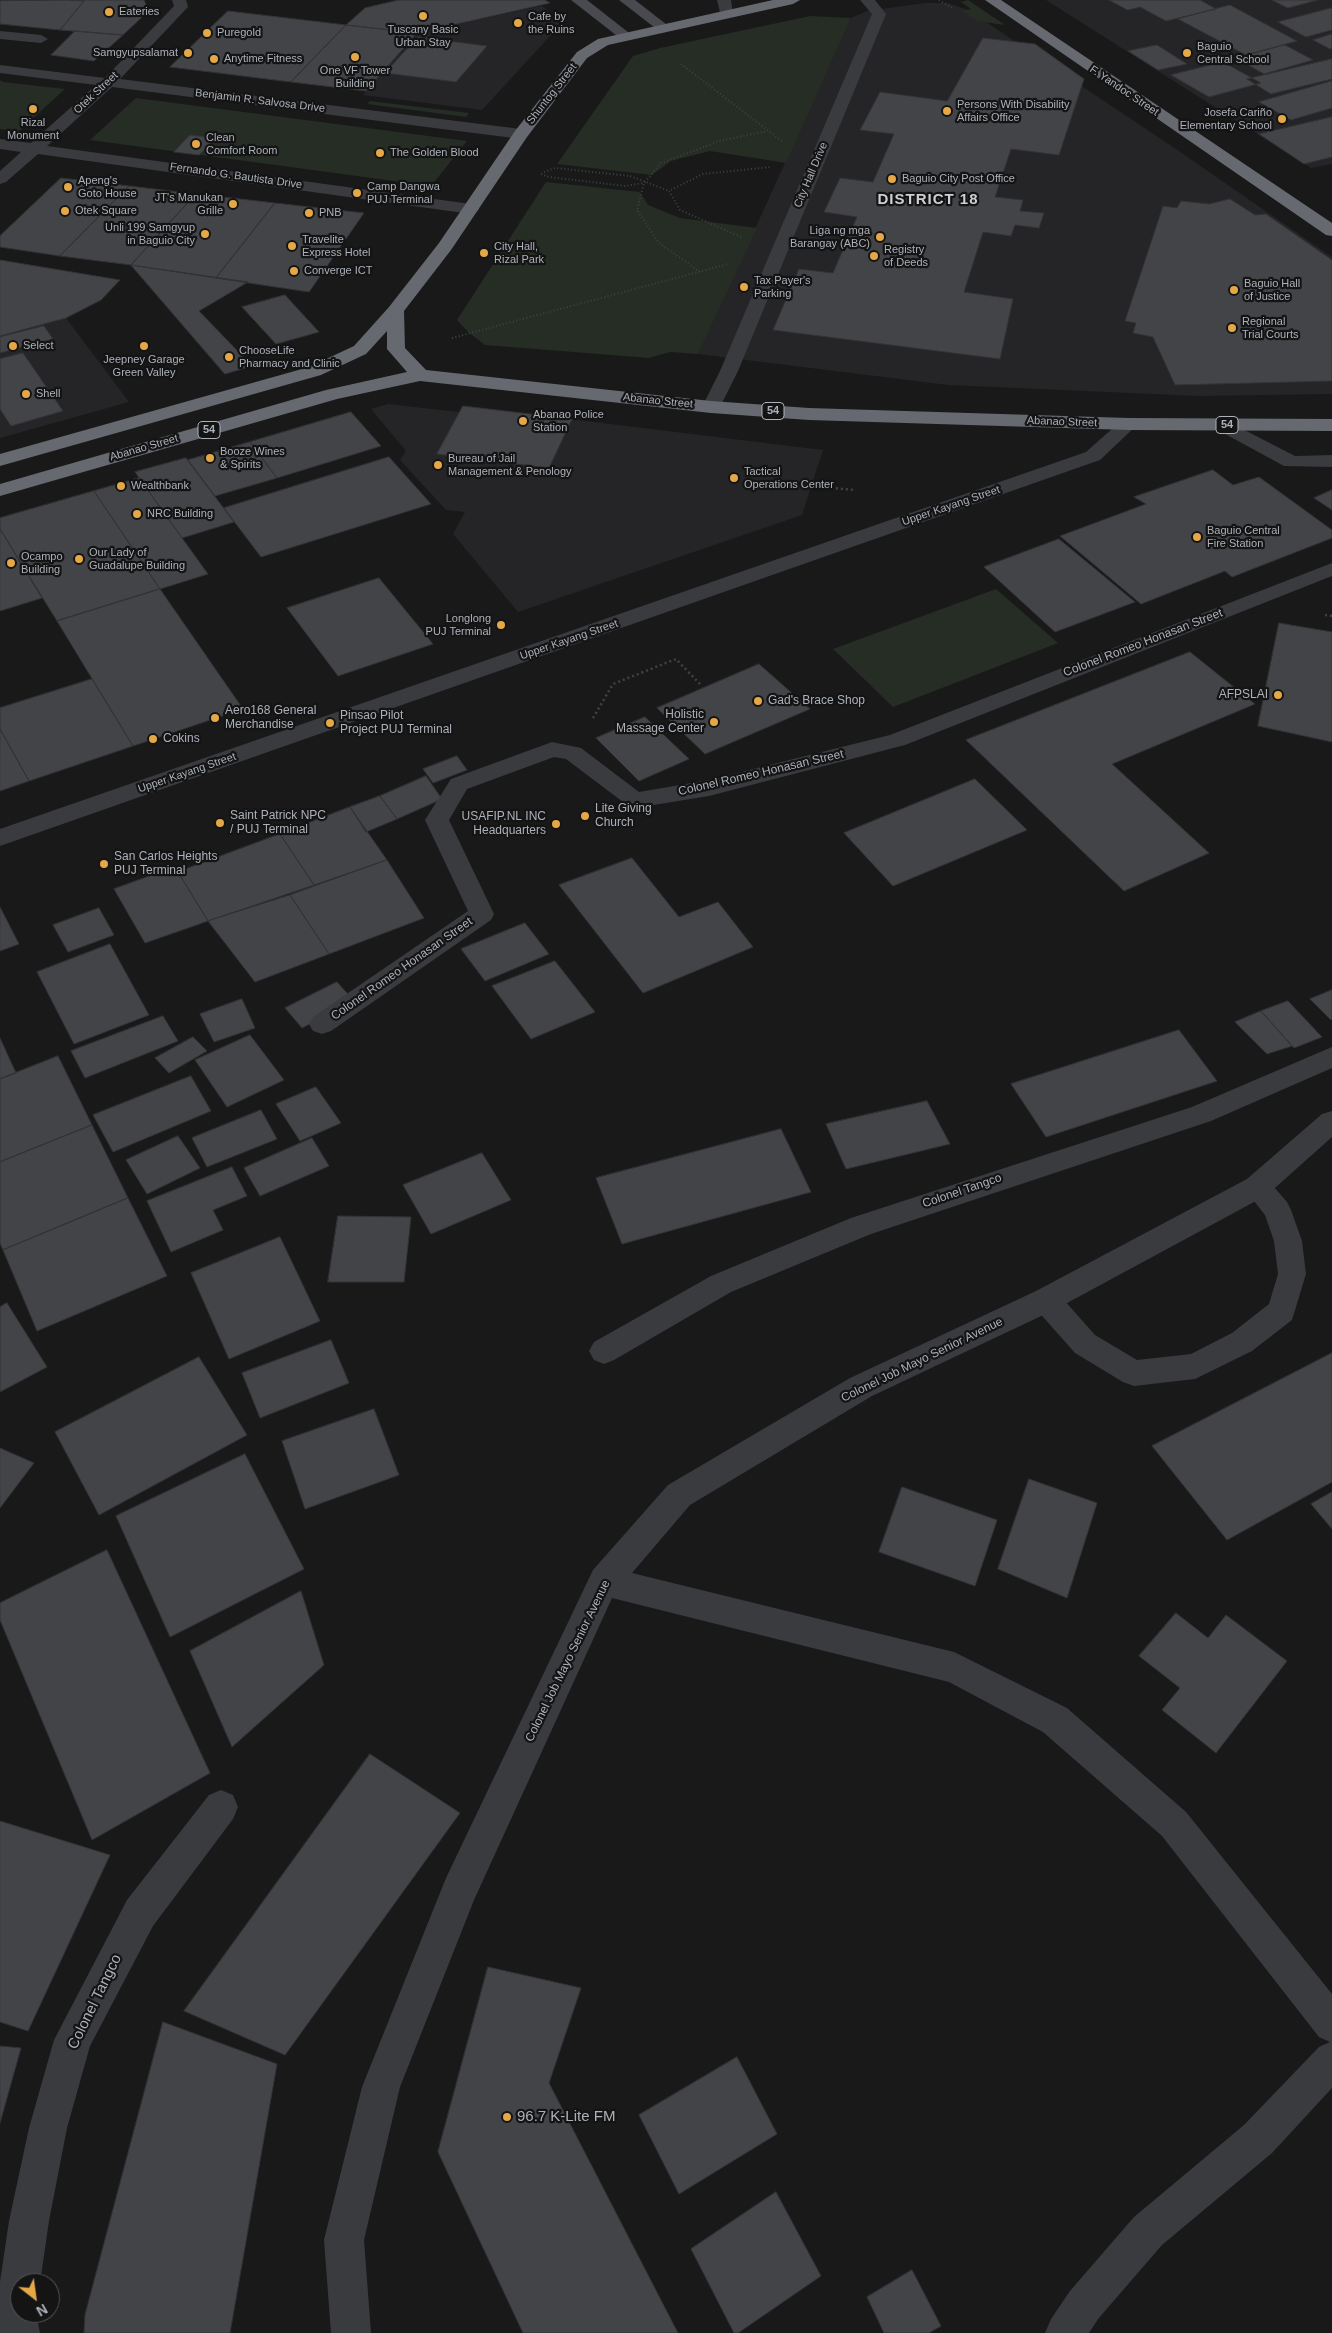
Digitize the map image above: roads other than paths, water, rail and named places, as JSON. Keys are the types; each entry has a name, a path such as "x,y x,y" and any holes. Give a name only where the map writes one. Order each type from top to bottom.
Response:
{"highway":[{"name":"Shuntog Street","path":"62,443 315,371 360,350 446,246 521,134 582,55 603,42 664,28 725,7 793,0"},
{"name":"F. Yandoc Street","path":"992,0 1332,231"},
{"path":"394,311 396,349 420,375"},
{"name":"Abanao Street","path":"0,490 333,394 420,375 711,407 809,414 1129,424 1330,424"},
{"path":"62,443 78,467"},
{"name":"54","path":"0,460 62,443"}],"main road":[{"path":"578,0 626,36"},
{"path":"626,0 664,28"}],"street":[{"name":"Otek Street","path":"0,179 109,82 182,7 179,0"},
{"name":"City Hall Drive","path":"711,407 729,371 879,14 867,0"},
{"path":"0,35 41,39"},
{"name":"Benjamin R. Salvosa Drive","path":"0,68 521,134"},
{"name":"Fernando G. Bautista Drive","path":"0,144 471,209"},
{"name":"Upper Kayang Street","path":"0,838 1093,456 1129,424"},
{"path":"1222,425 1291,462 1332,462"},
{"name":"Colonel Romeo Honasan Street","path":"322,1024 482,914 436,820 459,784 552,749 573,753 635,800 708,788 896,740 1332,569"},
{"name":"Colonel Tangco","path":"604,1351 721,1284 861,1226 1011,1175 1201,1114 1332,1057"},
{"name":"Colonel Job Mayo Senior Avenue","path":"351,2333 344,2240 381,2087 459,1891 604,1581 680,1495 861,1387 1046,1300 1257,1187 1332,1121"},
{"path":"1046,1300 1085,1344 1134,1373 1195,1366 1242,1342 1282,1311 1292,1274 1288,1241 1278,1210 1257,1187"},
{"path":"604,1581 954,1668 1055,1720 1174,1824 1332,2024"},
{"name":"Colonel Tangco","path":"21,2273 28,2220 48,2128 73,2040 140,1913 221,1807"},
{"path":"1064,2333 1084,2305 1148,2231 1258,2139 1332,2060"}],"place":[{"name":"Eateries","path":"109,12"},
{"name":"Tuscany Basic Urban Stay","path":"423,16"},
{"name":"Cafe by the Ruins","path":"518,23"},
{"name":"Puregold","path":"207,33"},
{"name":"Samgyupsalamat","path":"188,53"},
{"name":"Baguio Central School","path":"1187,53"},
{"name":"One VF Tower Building","path":"355,57"},
{"name":"Anytime Fitness","path":"214,59"},
{"name":"Rizal Monument","path":"33,109"},
{"name":"Persons With Disability Affairs Office","path":"947,111"},
{"name":"Josefa Cariño Elementary School","path":"1282,119"},
{"name":"Clean Comfort Room","path":"196,144"},
{"name":"The Golden Blood","path":"380,153"},
{"name":"Baguio City Post Office","path":"892,179"},
{"name":"Apeng's Goto House","path":"68,187"},
{"name":"Camp Dangwa PUJ Terminal","path":"357,193"},
{"name":"JT's Manukan Grille","path":"233,204"},
{"name":"Otek Square","path":"65,211"},
{"name":"PNB","path":"309,213"},
{"name":"Unli 199 Samgyup in Baguio City","path":"205,234"},
{"name":"Liga ng mga Barangay (ABC)","path":"880,237"},
{"name":"Travelite Express Hotel","path":"292,246"},
{"name":"City Hall, Rizal Park","path":"484,253"},
{"name":"Registry of Deeds","path":"874,256"},
{"name":"Converge ICT","path":"294,271"},
{"name":"Tax Payer's Parking","path":"744,287"},
{"name":"Baguio Hall of Justice","path":"1234,290"},
{"name":"Regional Trial Courts","path":"1232,328"},
{"name":"Select","path":"13,346"},
{"name":"Jeepney Garage Green Valley","path":"144,346"},
{"name":"ChooseLife Pharmacy and Clinic","path":"229,357"},
{"name":"Shell","path":"26,394"},
{"name":"Abanao Police Station","path":"523,421"},
{"name":"Booze Wines & Spirits","path":"210,458"},
{"name":"Bureau of Jail Management & Penology","path":"438,465"},
{"name":"Tactical Operations Center","path":"734,478"},
{"name":"Wealthbank","path":"121,486"},
{"name":"NRC Building","path":"137,514"},
{"name":"Baguio Central Fire Station","path":"1197,537"},
{"name":"Our Lady of Guadalupe Building","path":"79,559"},
{"name":"Ocampo Building","path":"11,563"},
{"name":"Longlong PUJ Terminal","path":"501,625"},
{"name":"AFPSLAI","path":"1278,695"},
{"name":"Gad's Brace Shop","path":"758,701"},
{"name":"Aero168 General Merchandise","path":"215,718"},
{"name":"Holistic Massage Center","path":"714,722"},
{"name":"Pinsao Pilot Project PUJ Terminal","path":"330,723"},
{"name":"Cokins","path":"153,739"},
{"name":"Lite Giving Church","path":"585,816"},
{"name":"Saint Patrick NPC / PUJ Terminal","path":"220,823"},
{"name":"USAFIP.NL INC Headquarters","path":"556,824"},
{"name":"San Carlos Heights PUJ Terminal","path":"104,864"},
{"name":"96.7 K-Lite FM","path":"507,2117"}],"district":[{"name":"DISTRICT 18","path":"928,200"}]}
